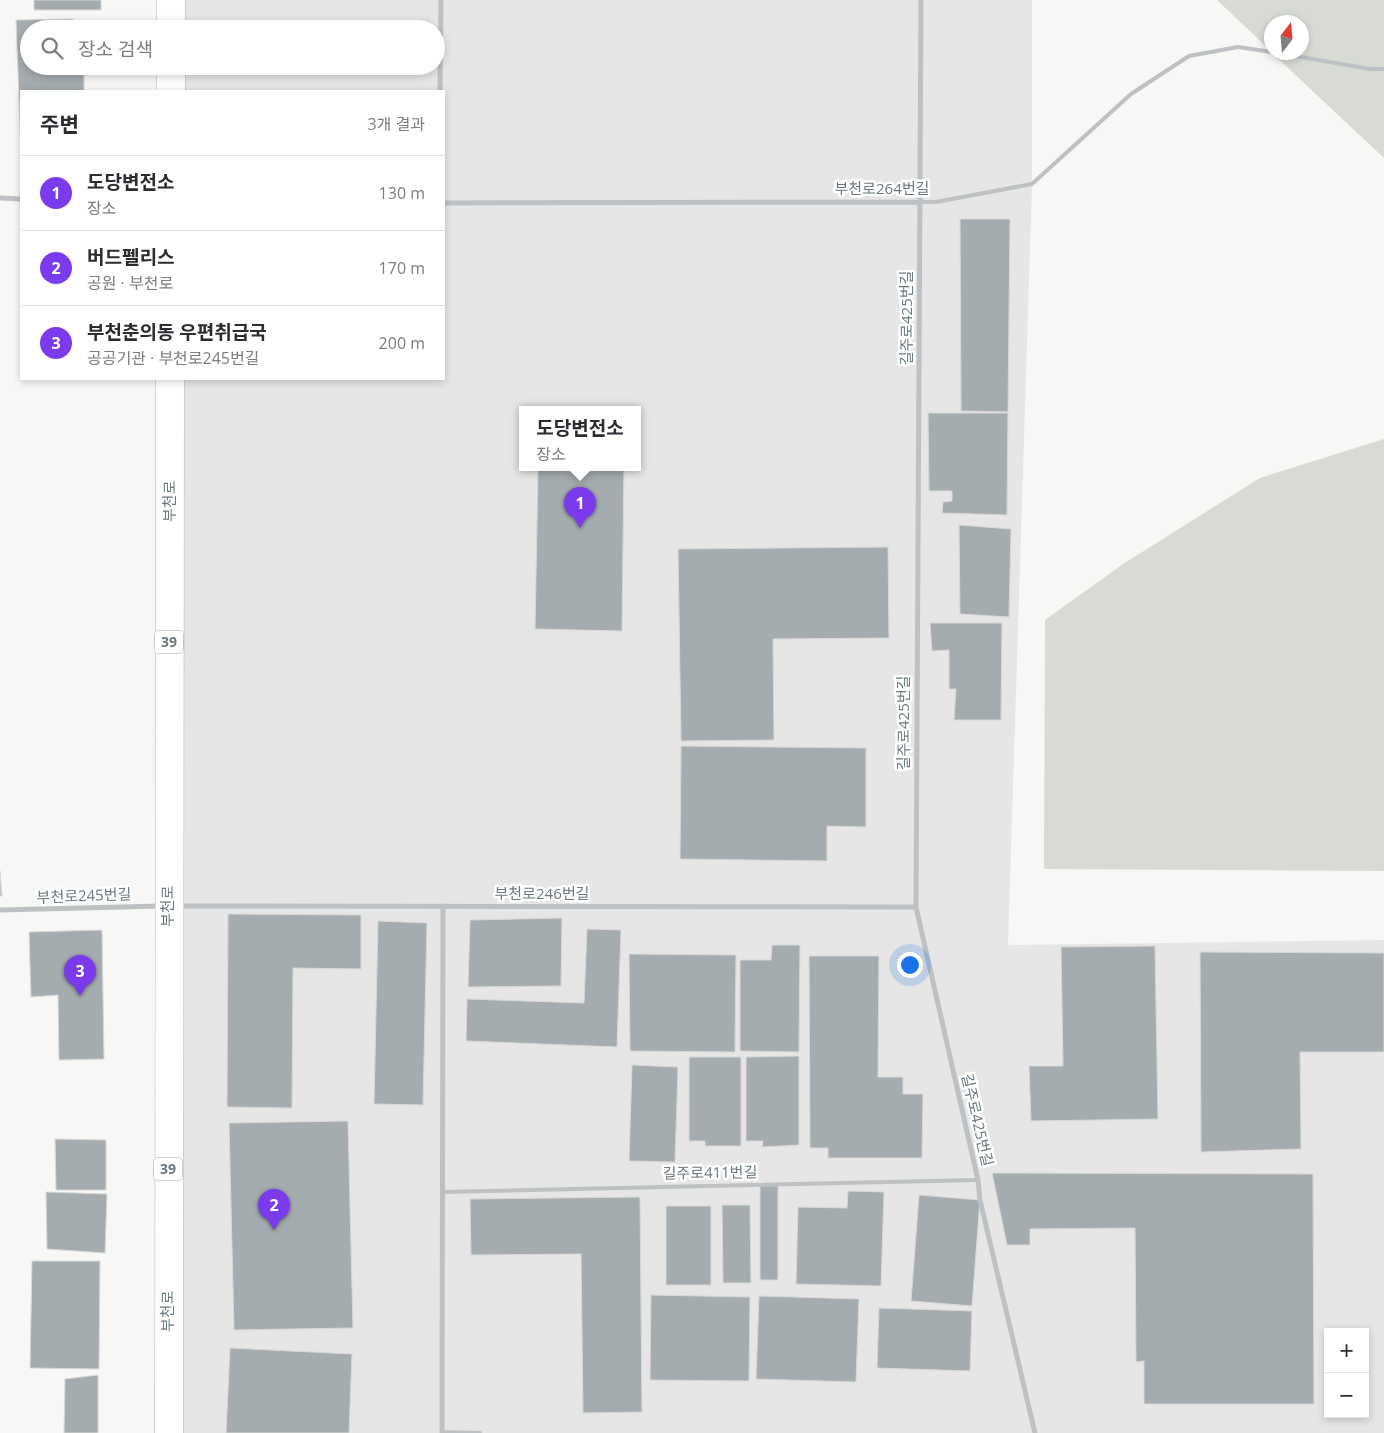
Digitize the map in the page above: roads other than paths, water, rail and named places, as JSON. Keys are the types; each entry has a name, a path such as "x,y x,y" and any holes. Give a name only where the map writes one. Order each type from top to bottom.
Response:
{"main road":[{"path":"171,0 171,20"},
{"path":"171,75 171,90"},
{"name":"부천로","path":"168,1433 170,380"}],"street":[{"path":"441,0 441,20"},
{"name":"길주로425번길","path":"921,0 916,907 978,1180 980,1200 1035,1433"},
{"path":"440,75 440,90"},
{"path":"0,198 20,199"},
{"name":"부천로264번길","path":"445,203 920,202"},
{"name":"부천로246번길","path":"168,906 916,907"},
{"name":"부천로245번길","path":"0,910 168,906"},
{"path":"442,1433 443,906"}],"lane":[{"name":"부천로264번길","path":"920,202 936,202 1032,184 1130,94 1189,56 1238,47 1264,51"},
{"name":"부천로264번길","path":"1309,58 1370,69 1384,69"},
{"name":"길주로411번길","path":"443,1192 978,1180"},
{"path":"442,1433 480,1433"}],"place":[{"name":"도당변전소","path":"580,528"},
{"name":"부천춘의동 우편취급국","path":"80,996"},
{"name":"버드펠리스","path":"274,1230"}]}
